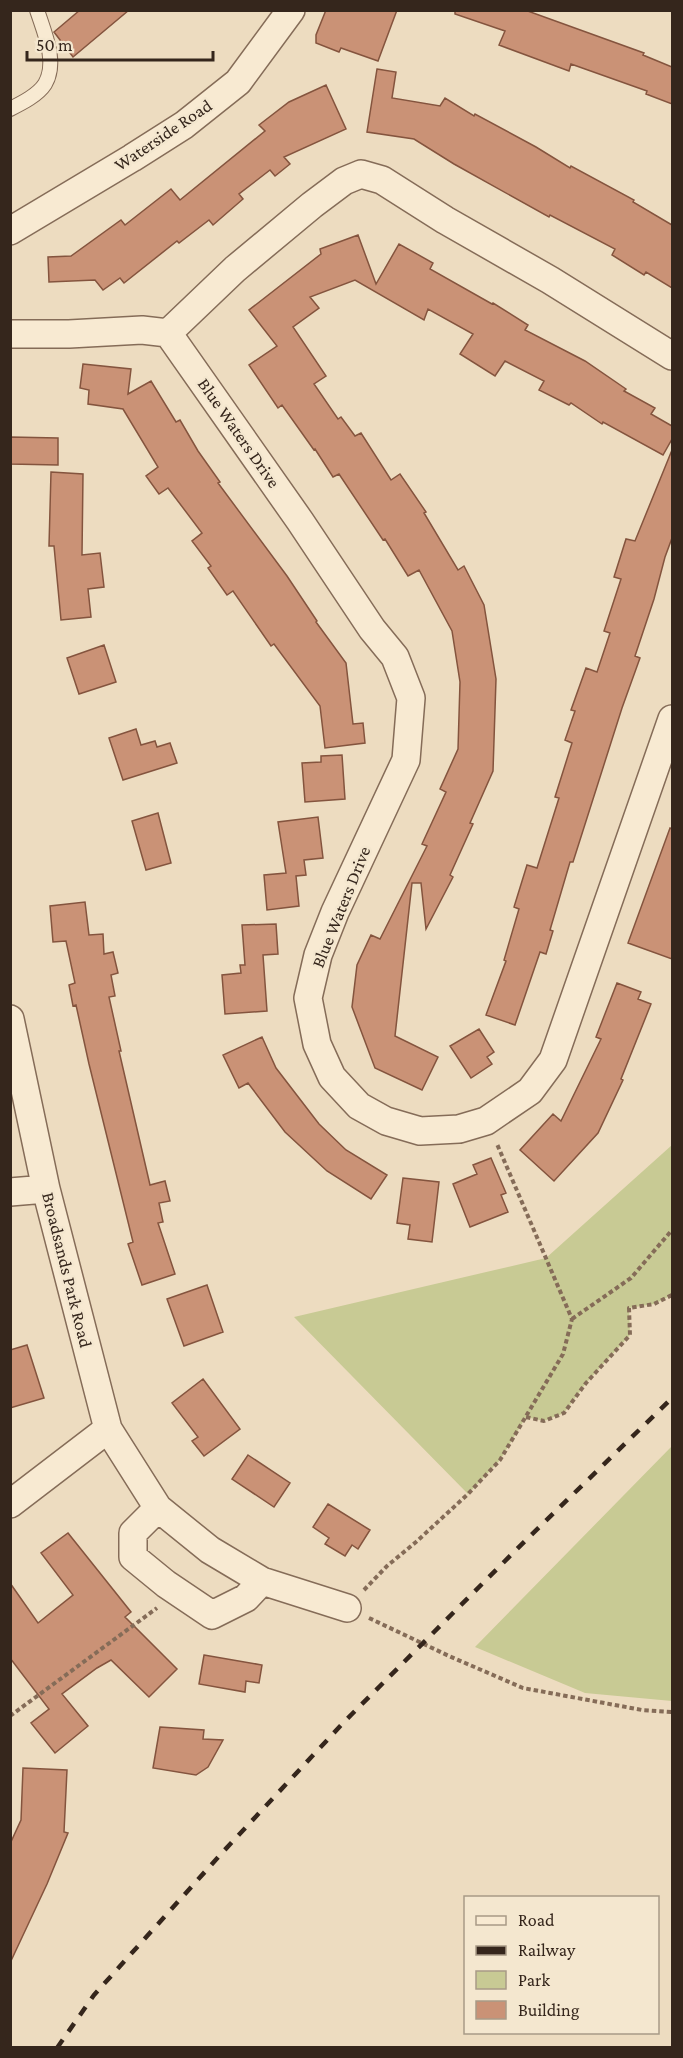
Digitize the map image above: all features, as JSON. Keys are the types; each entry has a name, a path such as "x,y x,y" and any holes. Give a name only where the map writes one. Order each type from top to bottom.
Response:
{"street":[{"name":"Waterside Road","path":"10,231 175,130 238,82 291,10"},
{"path":"10,334 142,330 168,333 235,269 312,205 344,181 361,174 382,180 672,356"},
{"name":"Blue Waters Drive","path":"168,333 300,521 372,629 395,657 411,698 406,760 335,912 318,955 308,998 317,1044 332,1077 359,1106 386,1121 420,1131 459,1129 486,1121 530,1091 553,1060 672,718"},
{"name":"Broadsands Park Road","path":"10,1019 46,1189 108,1429 158,1508 210,1550 262,1581 347,1608"},
{"path":"10,1192 46,1189"},
{"path":"10,1504 108,1429"},
{"path":"158,1508 133,1533 133,1557 178,1592 212,1615 246,1598 262,1581"}],"lane":[{"path":"10,110 44,85 50,68 48,44 37,10"}],"path":[{"path":"486,1121 572,1318 563,1354 500,1460 476,1486 387,1566 347,1608 523,1688 642,1710 672,1712"},
{"path":"572,1318 631,1278 672,1230"},
{"path":"526,1417 544,1421 564,1413 586,1383 630,1335 629,1308 654,1304 672,1295"},
{"path":"10,1716 178,1592"}],"green space":[{"path":"672,1145 672,1295 654,1304 629,1308 630,1335 586,1383 564,1413 544,1421 526,1417 500,1460 468,1494 294,1317 546,1258"},
{"path":"672,1446 672,1701 585,1693 475,1647"}],"building":[{"path":"80,10 129,10 73,57 54,32"},
{"path":"326,10 397,10 378,61 341,48 339,52 316,43 316,35"},
{"path":"455,10 525,10 644,53 643,55 672,67 672,104 646,94 647,91 571,64 569,71 499,45 505,31 455,14"},
{"path":"377,69 396,72 392,98 440,106 445,98 570,168 571,166 634,200 633,202 672,225 672,288 646,272 644,275 612,255 615,249 550,215 549,217 414,139 367,132"},
{"path":"326,85 346,129 284,157 290,164 275,176 270,170 239,194 243,199 213,225 209,220 179,243 177,241 124,283 120,278 103,290 95,280 49,282 48,257 71,256 121,220 125,225 171,189 180,200 265,131 259,125 289,102"},
{"path":"358,235 376,284 399,244 433,263 430,269 528,325 525,330 585,361 626,389 624,391 655,408 651,414 672,426 672,439 663,455 603,422 602,424 571,403 569,405 539,390 544,381 505,361 495,376 460,354 473,334 428,309 424,320 355,280 310,297 319,308 293,327 326,376 314,384 338,419 341,417 355,436 361,433 391,480 400,474 426,512 424,513 458,570 464,566 484,605 496,679 493,771 450,875 453,877 426,929 421,883 412,883 395,1036 438,1057 422,1090 375,1068 352,1007 357,965 371,935 380,939 427,846 422,844 446,792 440,789 458,749 460,682 452,631 419,570 408,576 339,474 333,477 282,405 278,408 249,365 277,346 249,310 321,254 320,249"},
{"path":"83,364 131,369 128,394 151,381 176,422 180,420 220,482 218,483 287,576 316,622 346,663 353,724 363,723 365,743 325,748 320,706 274,644 271,646 233,591 227,595 208,568 211,566 192,541 202,533 168,488 159,494 146,476 158,467 123,409 88,404 89,390 80,388"},
{"path":"10,437 58,438 58,465 10,464"},
{"path":"672,450 672,538 635,656 640,658 573,862 570,862 550,930 553,931 546,954 540,952 515,1025 486,1015 506,961 504,960 519,909 514,907 527,865 537,868 559,798 555,797 572,743 565,740 575,711 571,710 586,668 597,672 610,633 604,631 621,579 614,577 626,539 635,541"},
{"path":"51,472 83,474 82,555 100,553 104,587 88,589 91,617 61,620 54,546 49,546"},
{"path":"104,645 116,682 79,694 67,658"},
{"path":"136,729 141,745 155,741 157,747 170,743 177,763 123,780 109,738"},
{"path":"342,755 345,799 305,802 302,763 321,762 321,756"},
{"path":"158,813 171,863 146,870 132,821"},
{"path":"318,817 323,858 304,860 306,875 296,876 299,906 267,910 264,875 286,873 278,822"},
{"path":"670,828 672,829 672,959 628,943"},
{"path":"85,902 89,935 103,934 104,954 113,952 118,973 111,975 115,996 109,997 150,1185 165,1181 170,1201 159,1203 163,1222 158,1223 175,1274 142,1285 128,1244 133,1242 76,1005 73,1006 69,985 75,983 66,941 53,942 50,906"},
{"path":"276,924 278,954 263,955 267,1011 225,1014 222,975 241,973 240,965 245,965 242,925"},
{"path":"617,983 641,992 638,999 651,1004 621,1079 623,1080 598,1133 554,1181 520,1150 553,1114 561,1121 601,1039 596,1037"},
{"path":"479,1029 494,1052 487,1057 492,1064 471,1078 450,1046"},
{"path":"262,1037 276,1068 319,1124 346,1150 387,1175 371,1199 327,1171 285,1132 248,1083 239,1088 223,1055"},
{"path":"491,1158 506,1193 501,1195 508,1212 470,1227 453,1184 477,1174 473,1165"},
{"path":"403,1178 439,1182 432,1242 408,1239 410,1225 397,1223"},
{"path":"207,1285 223,1332 184,1346 167,1299"},
{"path":"27,1345 44,1398 10,1408 10,1350"},
{"path":"203,1379 240,1429 204,1456 192,1441 198,1437 172,1403"},
{"path":"248,1455 290,1483 274,1507 232,1479"},
{"path":"328,1504 370,1530 358,1549 352,1545 345,1556 325,1544 329,1538 313,1527"},
{"path":"68,1533 131,1612 125,1617 177,1669 149,1697 111,1660 97,1668 62,1694 88,1726 55,1753 31,1723 49,1709 10,1658 10,1583 38,1623 73,1595 41,1553"},
{"path":"204,1655 262,1665 259,1683 246,1681 245,1692 199,1684"},
{"path":"160,1727 204,1730 203,1739 223,1740 208,1767 196,1775 153,1768"},
{"path":"23,1768 67,1770 64,1832 68,1833 10,1963 10,1844 21,1820"}],"railway":[{"path":"57,2048 94,1995 344,1722 672,1398"}]}
